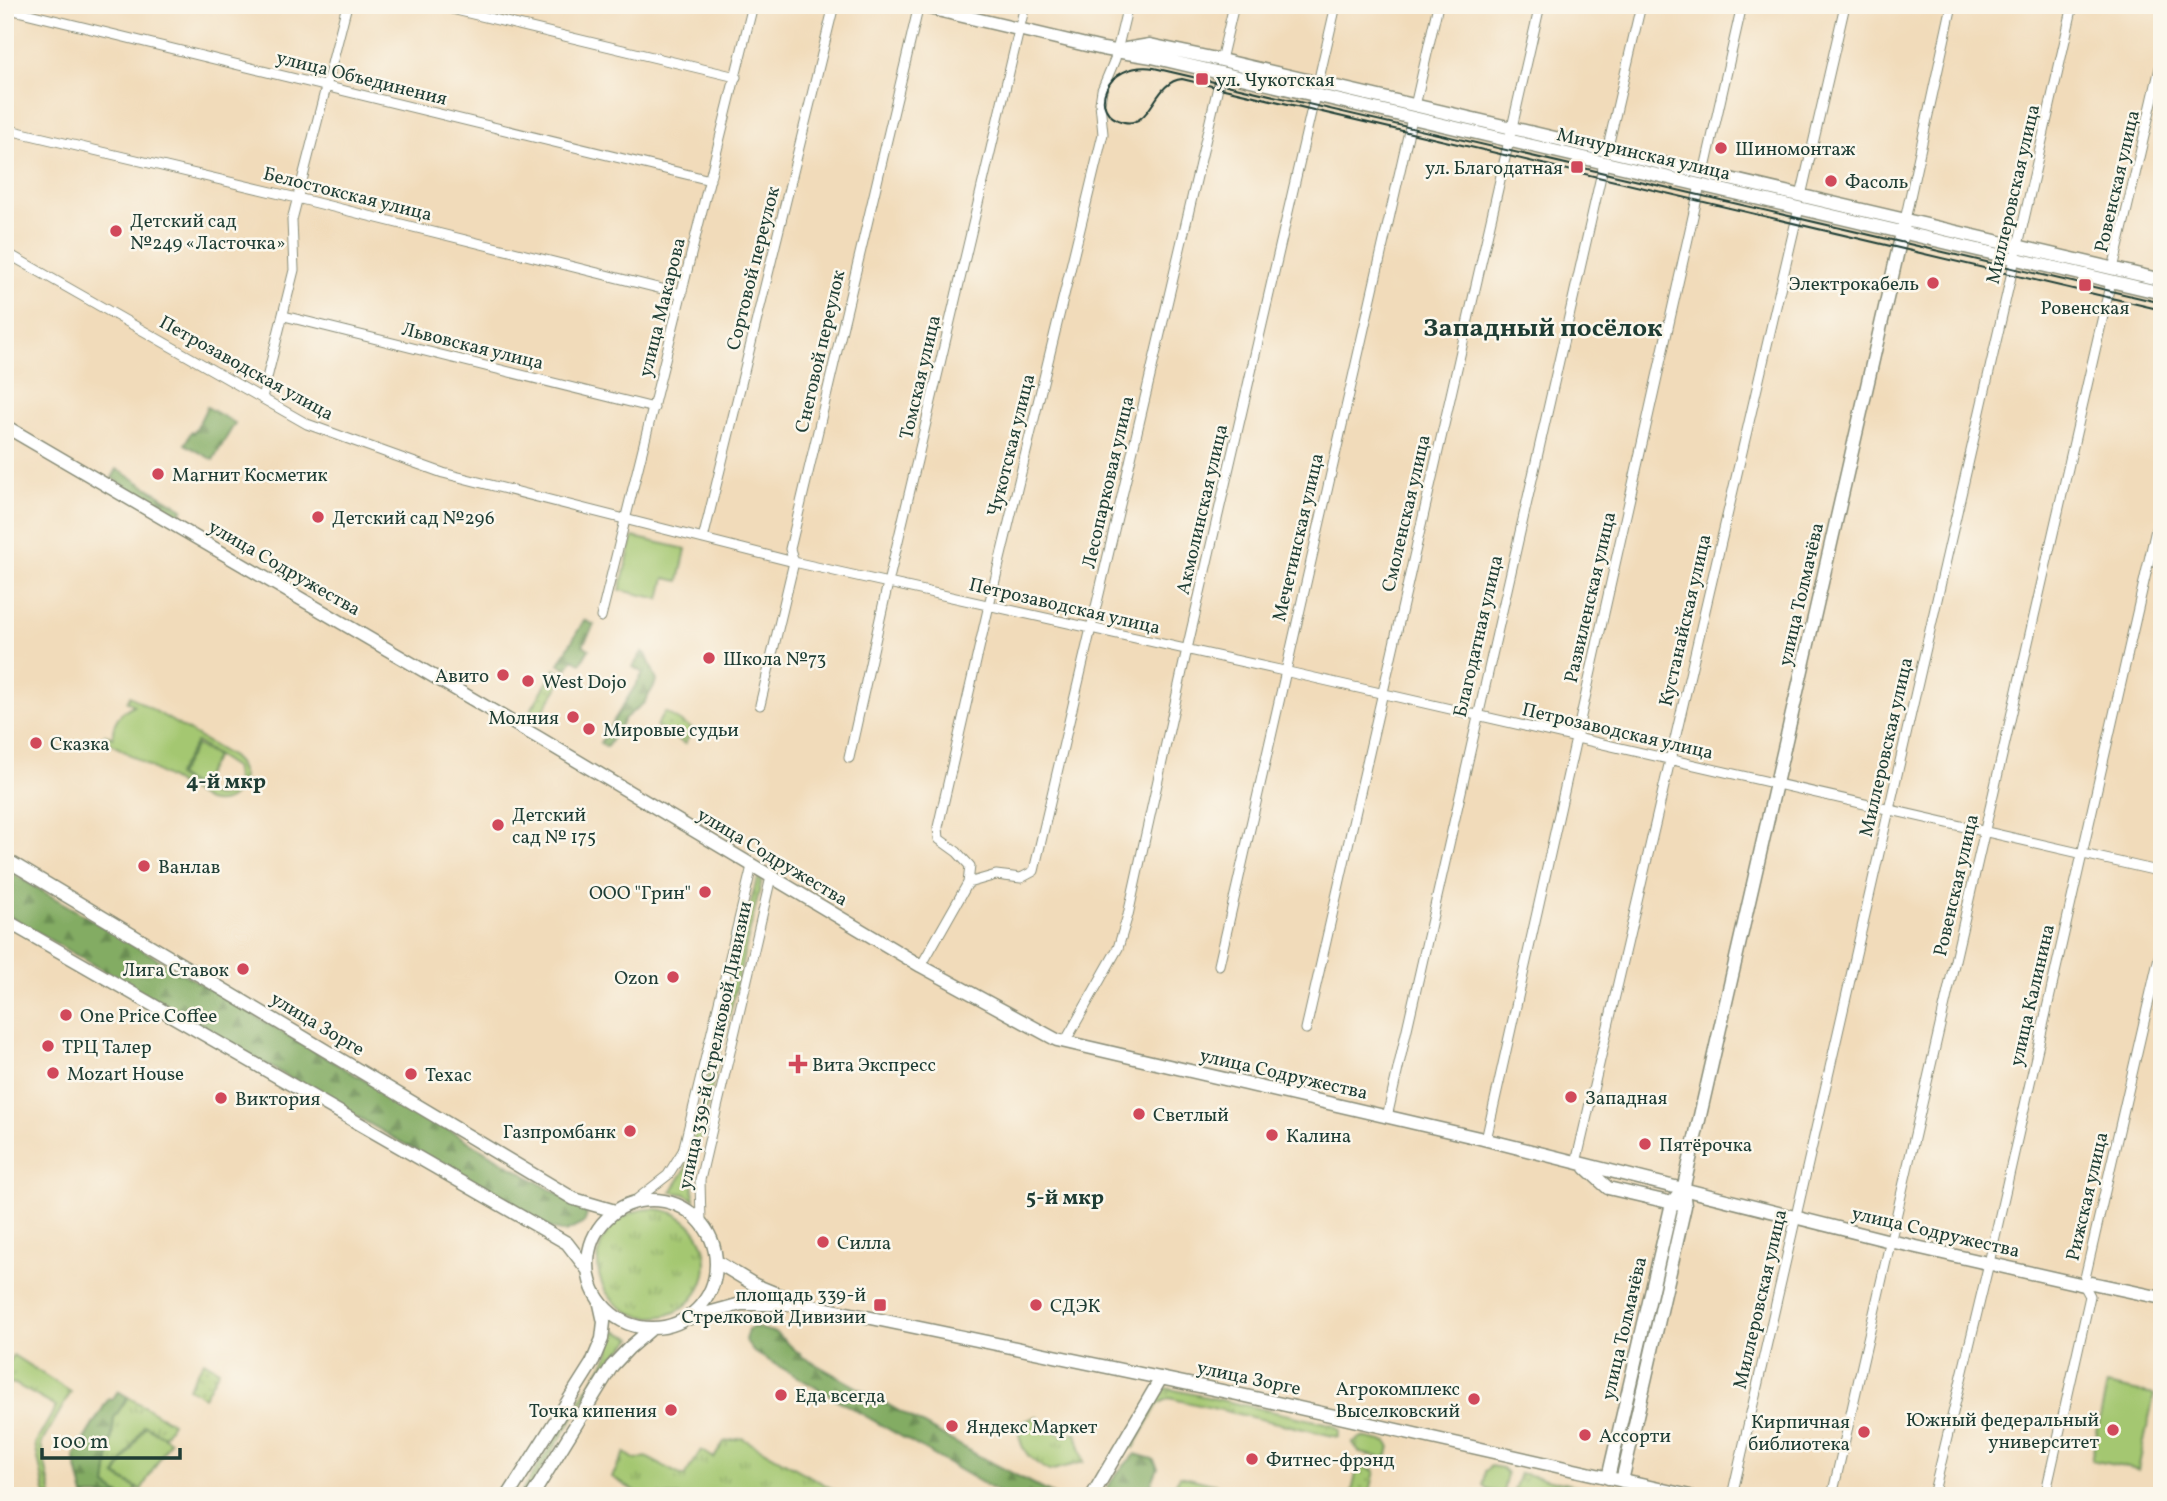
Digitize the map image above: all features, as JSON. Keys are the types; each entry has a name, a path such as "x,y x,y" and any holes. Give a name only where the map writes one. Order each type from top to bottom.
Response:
{"main road":[{"name":"Мичуринская улица","path":"918,5 1117,51 1150,45 1221,67 2112,275 2162,293"},
{"name":"улица Толмачёва","path":"1608,1478 1683,1190 1904,226"},
{"name":"Мичуринская улица","path":"2112,275 2162,280"},
{"name":"улица Содружества","path":"5,426 921,966 1041,1033 1065,1042 1486,1140 1890,1241 2084,1285 2092,1283 2162,1298"},
{"name":"улица Зорге","path":"5,859 575,1199 615,1211"},
{"path":"5,920 567,1243 587,1269 600,1303 604,1322 602,1339 592,1363 508,1496"},
{"name":"улица Содружества","path":"1580,1164 1608,1188 1679,1205"},
{"path":"1679,1205 1703,1195"},
{"path":"587,1269 594,1237 603,1223 615,1211 632,1203 651,1199 670,1202 687,1209 709,1234 717,1262 713,1284 703,1304 686,1319 651,1329 632,1326 614,1317 600,1303"},
{"name":"улица Толмачёва","path":"1622,1481 1679,1205"},
{"name":"улица Зорге","path":"717,1262 755,1285 799,1303 1161,1378 1690,1496"},
{"name":"улица Зорге","path":"686,1319 741,1304 799,1303"},
{"path":"532,1496 612,1366 651,1329"},
{"path":"1092,1496 1161,1378"}],"street":[{"path":"262,398 294,270 292,220 347,5"},
{"path":"435,5 736,77"},
{"name":"улица Макарова","path":"601,617 753,5"},
{"name":"Сортовой переулок","path":"704,539 834,5"},
{"name":"Снеговой переулок","path":"760,705 794,562 790,548 918,5"},
{"name":"Томская улица","path":"849,758 1025,5"},
{"name":"Чукотская улица","path":"968,883 970,866 939,839 938,827 1103,134 1100,103 1102,90 1117,51 1128,5"},
{"name":"Лесопарковая улица","path":"968,883 996,875 1021,878 1034,871 1234,5"},
{"name":"Акмолинская улица","path":"1065,1042 1118,948 1128,915 1336,5"},
{"name":"Мечетинская улица","path":"1219,965 1438,5"},
{"name":"Смоленская улица","path":"1306,1029 1539,5"},
{"name":"Благодатная улица","path":"1387,1117 1641,5"},
{"name":"Развиленская улица","path":"1486,1140 1742,5"},
{"name":"Кустанайская улица","path":"1580,1164 1670,760 1845,5"},
{"name":"улица Толмачёва","path":"1904,226 1952,5"},
{"name":"Миллеровская улица","path":"1732,1496 2073,5"},
{"name":"улица Объединения","path":"5,8 710,180"},
{"name":"Ровенская улица","path":"1832,1496 2162,59"},
{"name":"Белостокская улица","path":"5,129 297,198 682,294"},
{"name":"Петрозаводская улица","path":"5,252 318,429 443,473 794,562 2162,872"},
{"name":"Львовская улица","path":"284,316 654,408"},
{"name":"улица Калинина","path":"1933,1496 1989,1263 2162,503"},
{"name":"улица 339-й Стрелковой Дивизии","path":"632,1203 668,1175 683,1151 752,866"},
{"name":"улица 339-й Стрелковой Дивизии","path":"701,1222 700,1180 771,877"},
{"path":"921,966 968,883"},
{"name":"Рижская улица","path":"2045,1496 2090,1296 2084,1285 2162,944"}],"green space":[{"path":"207,407 235,423 213,460 185,444 191,432 194,433"},
{"path":"117,469 183,509 178,517 112,478"},
{"path":"633,537 686,549 679,581 665,578 660,599 620,590"},
{"path":"584,620 594,625 583,645 589,649 581,663 573,659 567,669 559,664"},
{"path":"642,652 646,654 657,681 644,703 625,718 607,747 600,743 643,673 633,667"},
{"path":"555,669 565,675 540,716 531,710"},
{"path":"130,696 232,757 238,763 243,776 235,794 226,801 207,801 102,738 105,734 113,738 118,718 134,705 127,701","holes":["196,742 234,767 237,782 225,796 209,795 176,776"]},
{"path":"665,712 693,729 685,744 656,726"},
{"path":"196,745 216,757 198,788 178,776"},
{"path":"5,869 580,1207 587,1215 584,1223 566,1232 552,1229 5,914"},
{"path":"759,877 762,880 698,1145 693,1180 694,1200 685,1194 671,1192 685,1170 689,1157"},
{"path":"652,1209 673,1213 690,1225 702,1242 706,1263 702,1284 690,1301 673,1313 652,1317 631,1313 614,1301 602,1284 598,1263 602,1242 614,1225 631,1213"},
{"path":"754,1327 776,1333 803,1357 1056,1496 1005,1496 754,1352 745,1340 748,1329"},
{"path":"610,1329 633,1338 608,1363 524,1496 519,1496 605,1361 610,1351"},
{"path":"13,1355 71,1392 41,1444 52,1496 46,1496 35,1444 56,1407 15,1384 5,1382 5,1367"},
{"path":"204,1361 219,1370 204,1397 188,1388"},
{"path":"2107,1385 2154,1395 2138,1470 2091,1460"},
{"path":"1166,1388 1334,1425 1340,1430 1338,1437 1169,1398 1158,1404 1134,1448 1127,1445 1157,1392"},
{"path":"118,1391 128,1397 114,1418 106,1486 121,1496 84,1496 74,1456 109,1398 112,1400"},
{"path":"128,1397 172,1423 164,1436 144,1425 115,1475 137,1489 133,1496 121,1496 106,1486 114,1418"},
{"path":"1037,1416 1039,1421 1063,1436 1076,1433 1084,1462 1049,1471 1032,1459 1024,1450 1019,1431 1027,1420"},
{"path":"145,1426 170,1441 141,1490 116,1475"},
{"path":"1362,1437 1387,1442 1390,1446 1388,1455 1384,1458 1360,1453 1353,1443"},
{"path":"742,1438 845,1496 642,1496 612,1477 625,1453 636,1460 646,1457 684,1477 701,1450 714,1458 724,1442"},
{"path":"1135,1454 1153,1459 1158,1468 1146,1496 1103,1496 1115,1475"},
{"path":"1358,1465 1375,1471 1369,1496 1351,1496"},
{"path":"1490,1466 1502,1468 1507,1473 1503,1493 1488,1490 1483,1485 1485,1471"},
{"path":"1520,1473 1616,1496 1541,1496 1514,1490"},
{"path":"1180,1476 1262,1496 1168,1496"}],"tram line":[{"path":"2162,303 1154,68 1137,68 1123,72 1106,89 1104,99 1106,109 1112,117 1133,122 1147,112 1165,87 1182,79 2162,310"}],"place":[{"name":"ул. Чукотская","path":"1202,79"},
{"name":"Шиномонтаж","path":"1721,148"},
{"name":"ул. Благодатная","path":"1577,167"},
{"name":"Фасоль","path":"1831,181"},
{"name":"Детский сад №249 «Ласточка»","path":"116,231"},
{"name":"Электрокабель","path":"1933,283"},
{"name":"Ровенская","path":"2085,285"},
{"name":"Магнит Косметик","path":"158,474"},
{"name":"Детский сад №296","path":"318,517"},
{"name":"Школа №73","path":"709,658"},
{"name":"Авито","path":"503,675"},
{"name":"West Dojo","path":"528,681"},
{"name":"Молния","path":"573,717"},
{"name":"Мировые судьи","path":"589,729"},
{"name":"Сказка","path":"36,743"},
{"name":"Детский сад № 175","path":"498,825"},
{"name":"Ванлав","path":"144,866"},
{"name":"ООО \"Грин\"","path":"705,892"},
{"name":"Лига Ставок","path":"243,969"},
{"name":"Ozon","path":"673,977"},
{"name":"One Price Coffee","path":"66,1015"},
{"name":"ТРЦ Талер","path":"48,1046"},
{"name":"Вита Экспресс","path":"798,1064"},
{"name":"Mozart House","path":"53,1073"},
{"name":"Техас","path":"411,1074"},
{"name":"Западная","path":"1571,1097"},
{"name":"Виктория","path":"221,1098"},
{"name":"Светлый","path":"1139,1114"},
{"name":"Газпромбанк","path":"630,1131"},
{"name":"Калина","path":"1272,1135"},
{"name":"Пятёрочка","path":"1645,1144"},
{"name":"Силла","path":"823,1242"},
{"name":"площадь 339-й Стрелковой Дивизии","path":"880,1305"},
{"name":"СДЭК","path":"1036,1305"},
{"name":"Еда всегда","path":"781,1395"},
{"name":"Агрокомплекс Выселковский","path":"1474,1399"},
{"name":"Точка кипения","path":"671,1410"},
{"name":"Яндекс Маркет","path":"952,1426"},
{"name":"Южный федеральный университет","path":"2113,1430"},
{"name":"Кирпичная библиотека","path":"1864,1432"},
{"name":"Ассорти","path":"1585,1435"},
{"name":"Фитнес-фрэнд","path":"1252,1459"}],"district":[{"name":"Западный посёлок","path":"1543,327"},
{"name":"4-й мкр","path":"226,781"},
{"name":"5-й мкр","path":"1065,1197"}]}
